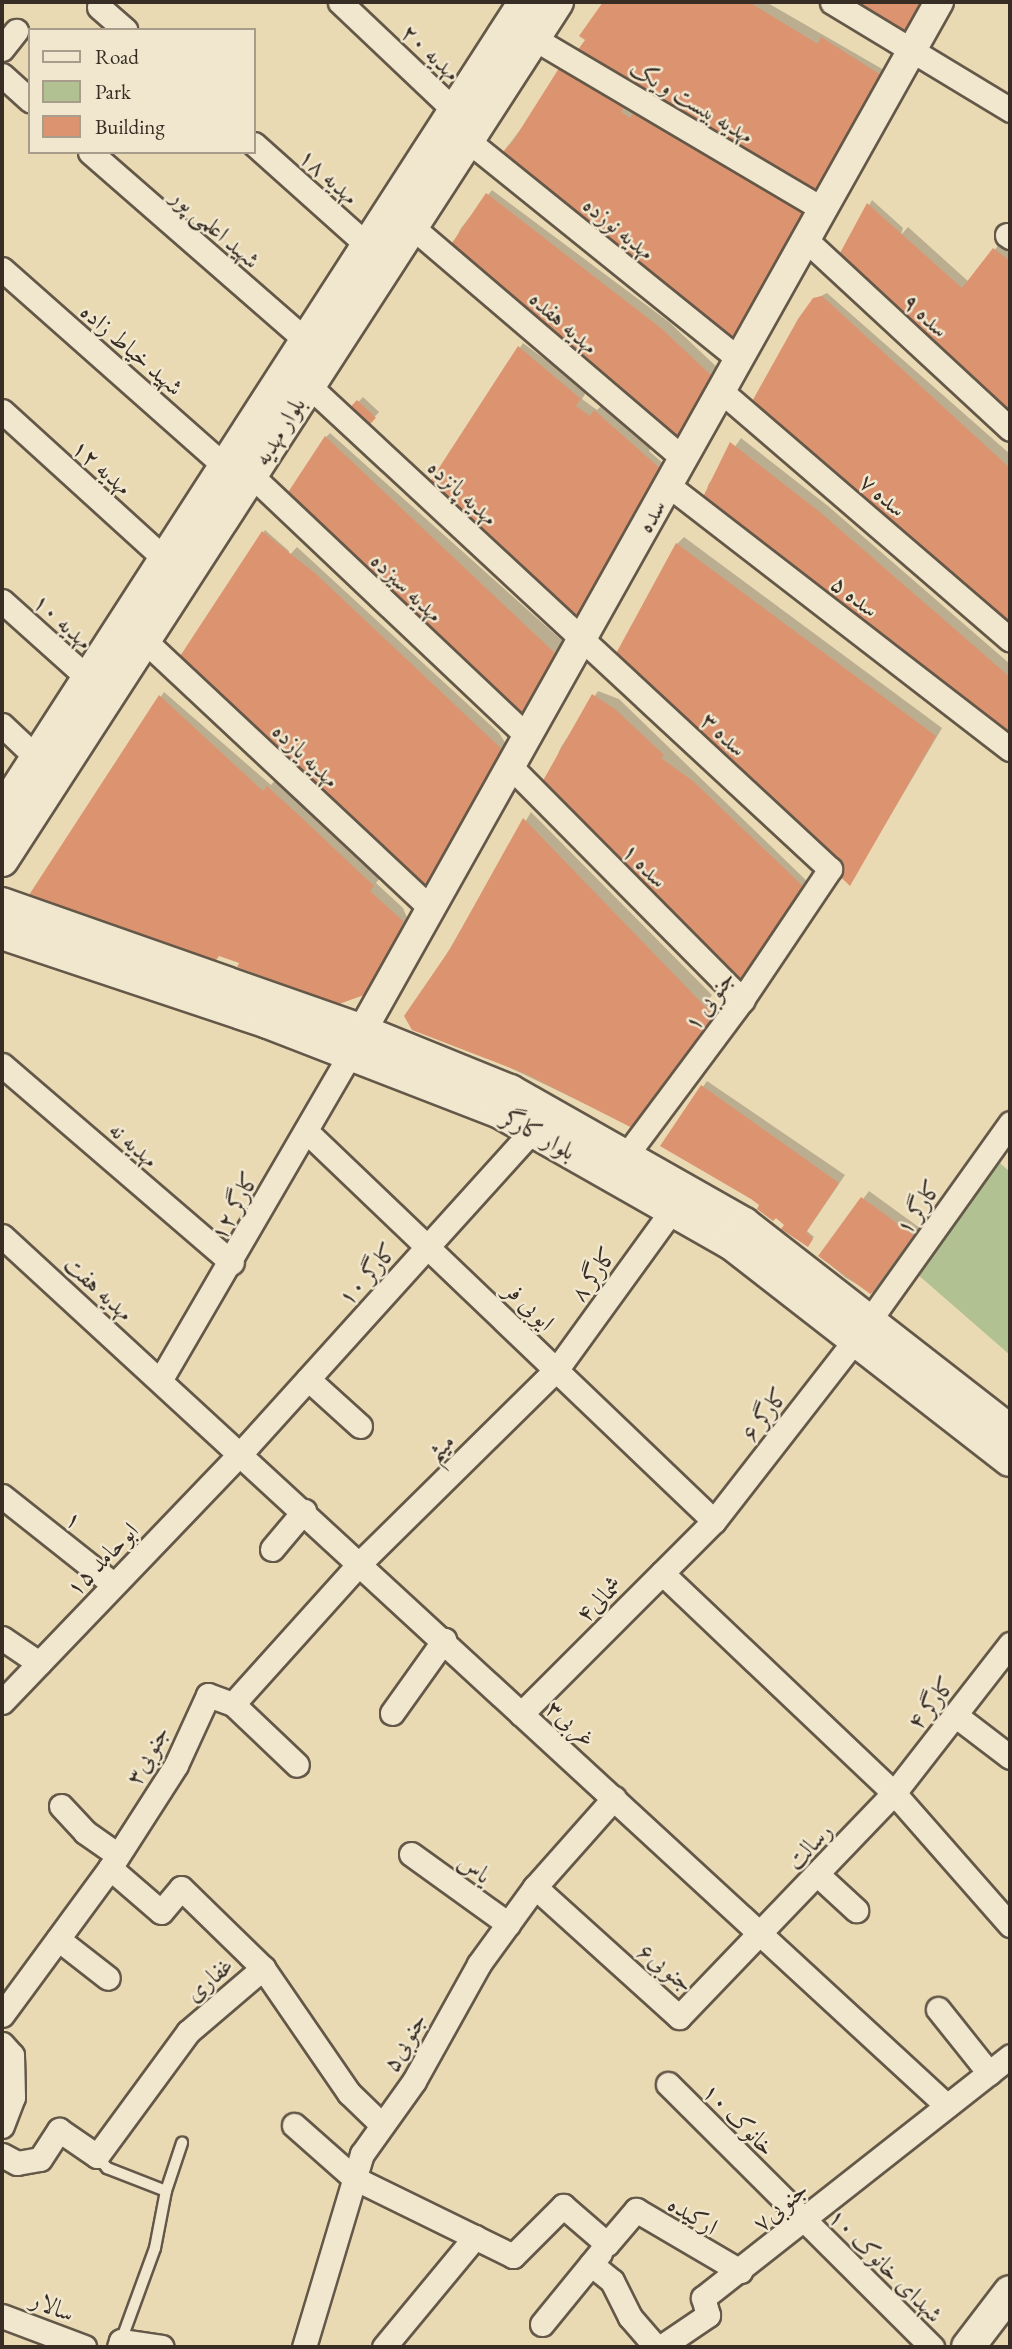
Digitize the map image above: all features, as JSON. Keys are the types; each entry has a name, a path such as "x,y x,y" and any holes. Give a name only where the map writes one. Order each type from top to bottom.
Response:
{"main road":[{"name":"بلوار مهدیه","path":"2,812 38,759 72,729 145,640 308,342 369,247 461,125 535,39 557,2"},
{"name":"بلوار مهدیه","path":"2,860 72,729 90,680 167,561 308,385 411,226 520,4"},
{"name":"بلوار کارگر","path":"2,904 356,1044 500,1112 732,1243 1010,1431"},
{"name":"بلوار کارگر","path":"2,933 268,1022 356,1044 510,1091 744,1224 1010,1460"},
{"path":"968,2347 1010,2292"}],"street":[{"name":"مهدیه ۲۰","path":"340,2 461,125"},
{"path":"832,2 1010,110"},
{"name":"سده","path":"356,1044 939,2"},
{"path":"99,7 123,28"},
{"path":"2,49 16,31"},
{"name":"مهدیه بیست و یک","path":"535,39 823,209"},
{"path":"2,75 28,98"},
{"name":"مهدیه نوزده","path":"461,125 739,359"},
{"name":"مهدیه ۱۸","path":"256,146 369,247"},
{"name":"شهید اعلمی پور","path":"92,154 308,342"},
{"name":"مهدیه هفده","path":"411,226 683,458"},
{"name":"سده ۹","path":"806,240 1010,429"},
{"name":"شهید خیاط زاده","path":"2,269 239,472"},
{"name":"مهدیه پانزده","path":"308,385 583,637"},
{"name":"سده ۷","path":"721,391 1010,640"},
{"name":"مهدیه ۱۲","path":"2,411 167,561"},
{"name":"مهدیه سیزده","path":"239,472 527,736"},
{"name":"سده ۵","path":"668,485 1010,749"},
{"name":"مهدیه ۱۰","path":"2,601 90,680"},
{"name":"سده ۳","path":"583,637 830,869"},
{"name":"مهدیه یازده","path":"145,640 431,909"},
{"path":"2,725 38,759"},
{"name":"سده ۱","path":"510,766 742,1000"},
{"name":"۱ جنوبی","path":"625,1157 742,1000 830,869"},
{"name":"کارگر ۱۲","path":"161,1379 232,1263 356,1044"},
{"name":"مهدیه نه","path":"2,1065 232,1263"},
{"name":"کارگر ۱","path":"862,1330 1010,1123"},
{"name":"کارگر ۱۰","path":"241,1453 533,1130"},
{"name":"ایوبی فر","path":"306,1131 429,1244 715,1521"},
{"name":"کارگر ۸","path":"557,1368 672,1210"},
{"name":"مهدیه هفت","path":"2,1236 161,1379"},
{"name":"کارگر ۶","path":"715,1521 862,1330"},
{"name":"میثم","path":"360,1563 557,1368"},
{"name":"غربی۳","path":"161,1379 947,2106"},
{"path":"308,1379 360,1426"},
{"name":"ابوحامد ۱۵","path":"2,1702 241,1453"},
{"name":"۱","path":"2,1496 113,1584"},
{"path":"272,1549 304,1511"},
{"name":"شمالی۴","path":"521,1714 715,1521"},
{"path":"297,1765 233,1704 360,1563"},
{"path":"662,1573 894,1793 1010,1925"},
{"path":"2,1639 39,1663"},
{"path":"392,1713 444,1640"},
{"name":"کارگر ۴","path":"894,1793 1010,1644"},
{"name":"جنوبی۳","path":"2,2015 114,1861 176,1765 208,1695 233,1704"},
{"path":"955,1715 1010,1757"},
{"name":"رسالت","path":"761,1934 894,1793"},
{"name":"جنوبی۵","path":"304,2347 362,2154 383,2125 508,1924 535,1887 614,1798"},
{"path":"61,1806 161,1912 181,1888 263,1968"},
{"name":"یاس","path":"411,1854 508,1924"},
{"path":"818,1875 856,1910"},
{"name":"جنوبی۶","path":"535,1887 679,2017 761,1934"},
{"path":"58,1939 108,1978"},
{"name":"غفاری","path":"97,2156 188,2032 263,1968 349,2093 383,2125"},
{"path":"938,2009 989,2073"},
{"path":"2,2044 12,2055 13,2097 2,2126"},
{"name":"جنوبی۷","path":"661,2347 708,2315 703,2298 1010,2056"},
{"name":"خانوک ۱۰","path":"668,2084 803,2220"},
{"path":"294,2125 354,2178 513,2256 563,2206 607,2244 542,2324"},
{"path":"2,2155 17,2163 40,2160 59,2130 97,2156"},
{"name":"ارکیده","path":"607,2244 636,2210 740,2271"},
{"name":"شهدای خانوک ۱۰","path":"803,2220 932,2347"},
{"path":"384,2347 475,2237"},
{"path":"591,2264 612,2281 630,2317 656,2347"},
{"name":"سالار","path":"2,2316 84,2347"},
{"path":"120,2344 162,2347"}],"lane":[{"path":"120,2344 155,2248 166,2190 182,2143"},
{"path":"97,2156 107,2168 166,2190"}],"green space":[{"path":"1000,1163 1010,1172 1010,1355 916,1273"}],"building":[{"path":"603,2 749,2 818,44 821,37 881,75 816,193 577,51 585,40 579,36"},
{"path":"839,2 922,2 901,37"},
{"path":"561,65 625,105 621,112 630,118 635,111 802,210 804,215 734,340 724,343 495,161 513,141"},
{"path":"486,193 662,329 714,378 671,455 450,246"},
{"path":"867,203 962,288 993,248 1010,261 1010,435 833,266"},
{"path":"822,296 1010,468 1010,645 750,405 798,319 813,298"},
{"path":"518,346 581,399 576,406 590,416 594,410 662,470 578,623 426,488"},
{"path":"357,400 376,418 364,431 345,413"},
{"path":"325,436 557,655 523,725 277,509"},
{"path":"730,442 821,513 1010,677 1010,742 701,501"},
{"path":"262,531 316,574 505,752 415,907 169,673"},
{"path":"676,543 936,736 850,886 613,659"},
{"path":"592,694 615,709 664,755 661,758 693,781 809,892 737,1005 536,793"},
{"path":"159,695 263,791 267,786 303,819 374,886 370,891 403,921 399,938 367,994 339,1004 237,967 239,963 219,956 216,960 29,895"},
{"path":"523,818 724,1026 648,1136 526,1074 412,1030 404,1016 450,949"},
{"path":"701,1085 839,1183 806,1232 813,1239 808,1247 781,1229 784,1225 776,1218 773,1221 757,1209 759,1205 751,1199 660,1146"},
{"path":"861,1197 914,1235 871,1294 818,1256"}]}
